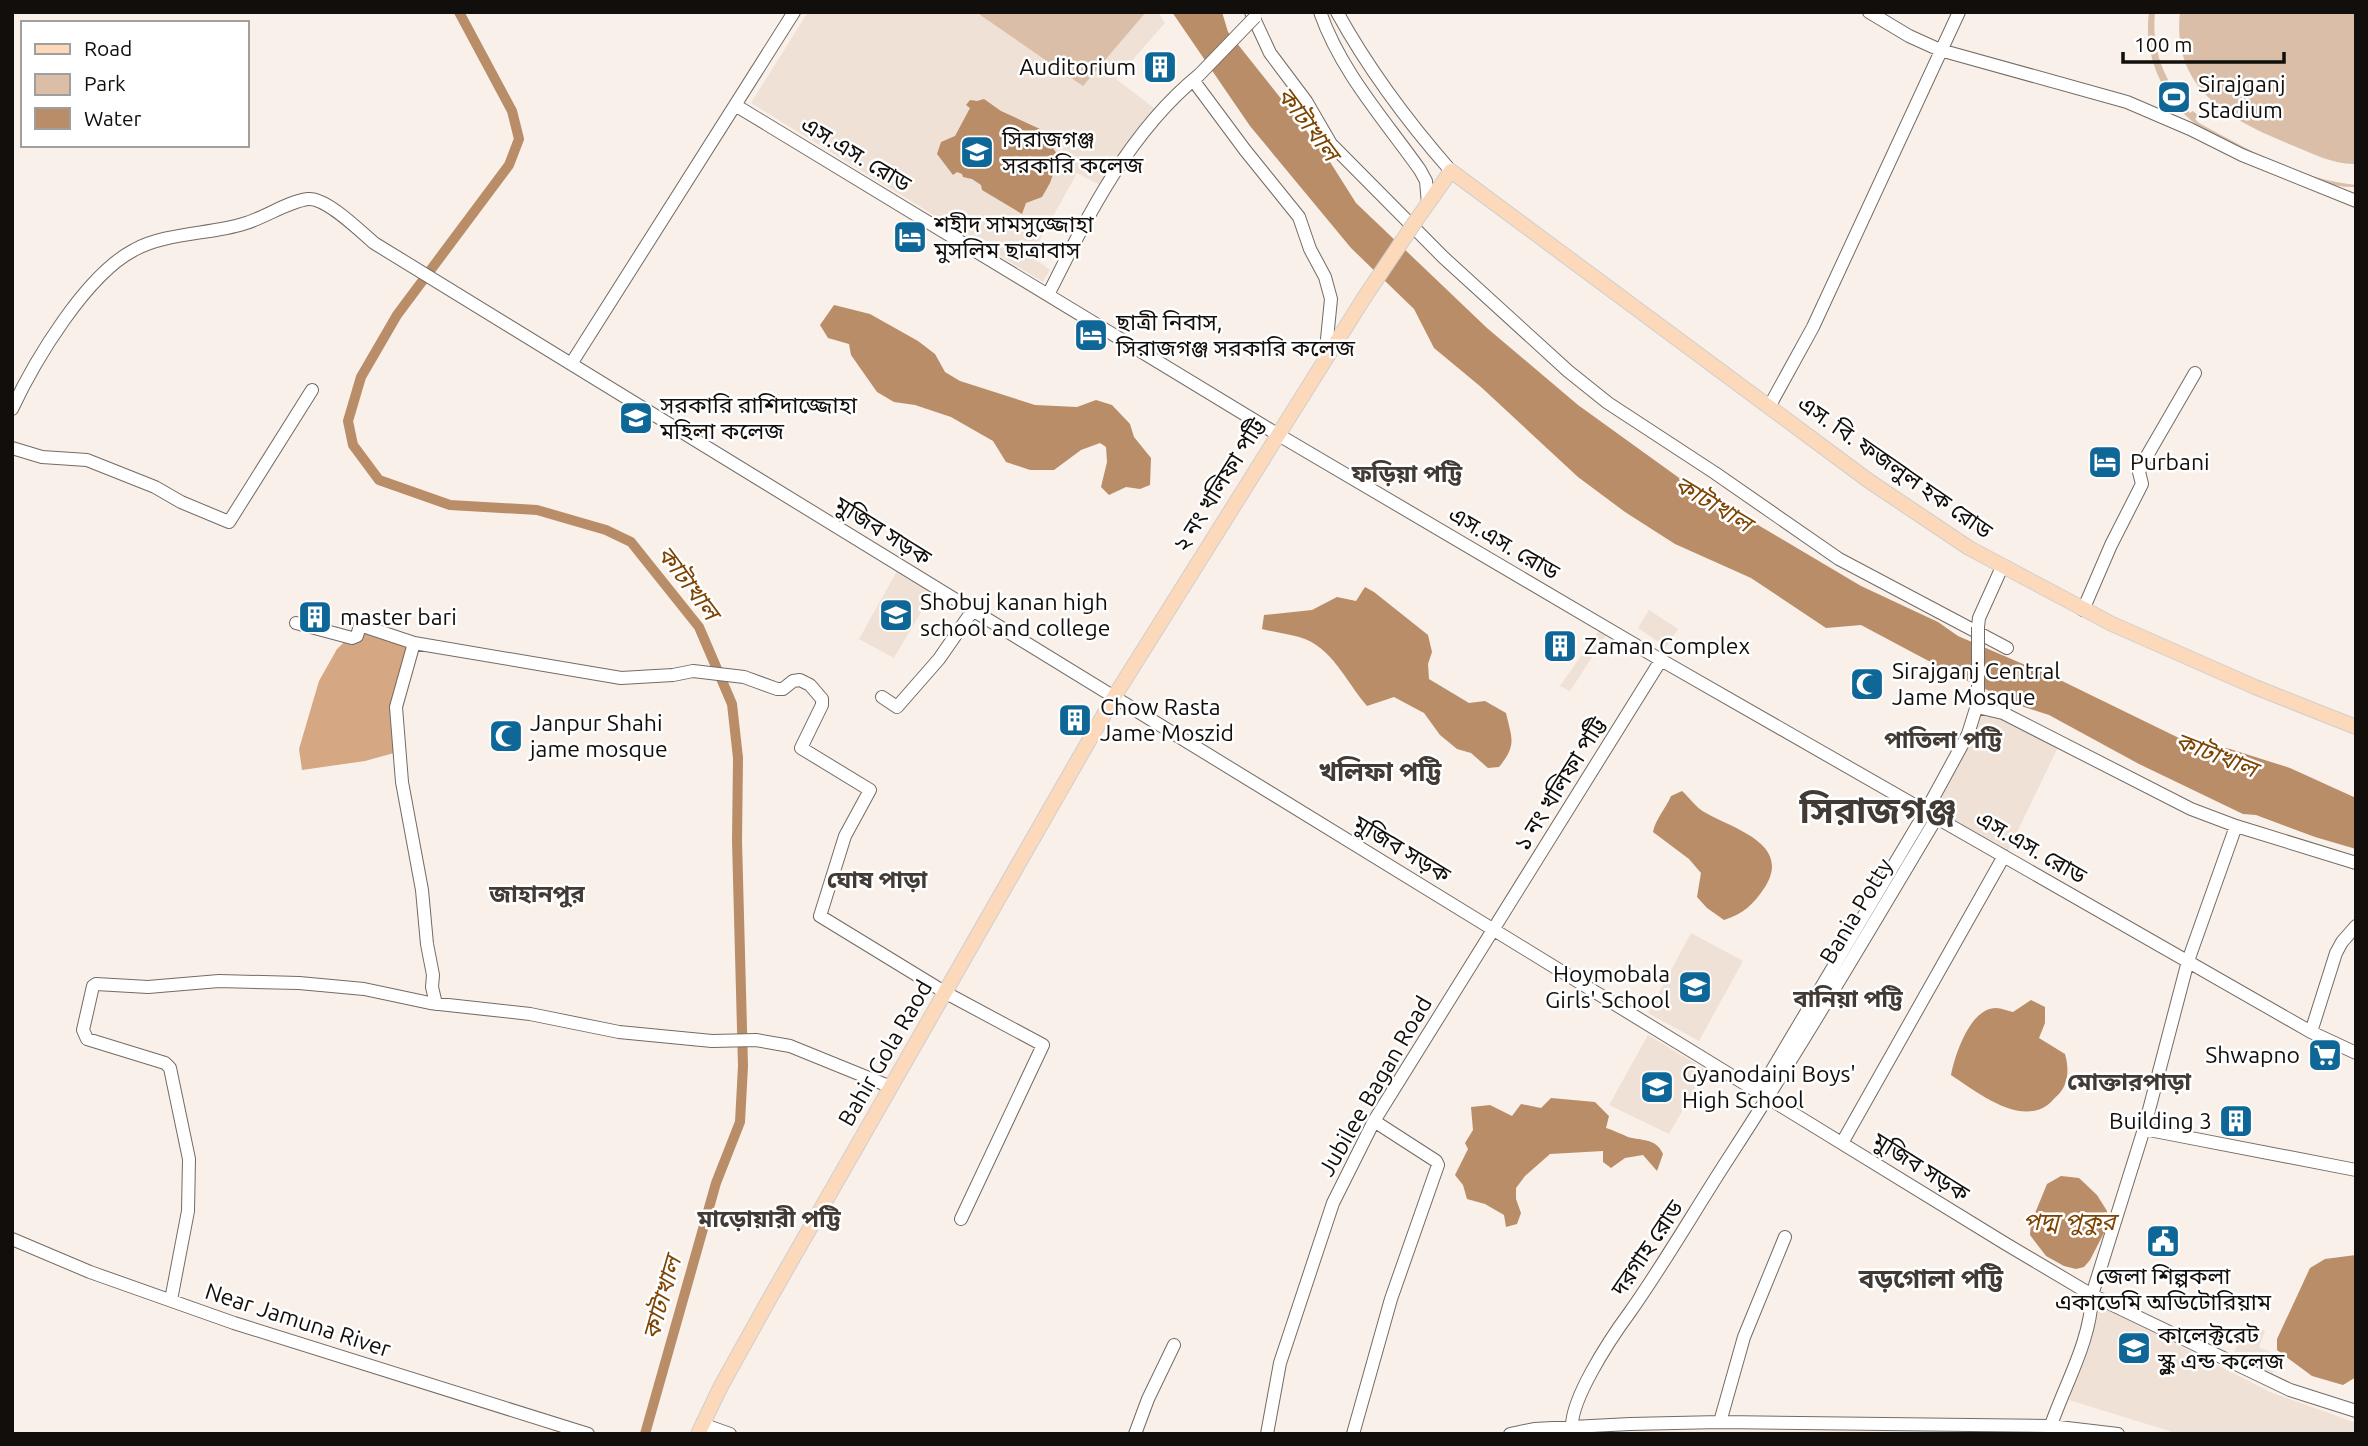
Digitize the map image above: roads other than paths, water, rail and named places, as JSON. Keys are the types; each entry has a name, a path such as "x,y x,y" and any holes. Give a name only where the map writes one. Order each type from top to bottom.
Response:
{"main road":[{"name":"এস. বি. ফজলুল হক রোড","path":"1451,170 1869,481 1969,548 2083,610 2255,687 2356,727"},
{"name":"২ নং খলিফা পট্টি","path":"1114,697 1277,434 1364,298 1451,170"},
{"name":"Bahir Gola Raod","path":"700,1429 770,1298 1114,697"}],"street":[{"path":"571,364 794,12"},
{"path":"1320,12 1327,32 1367,97 1420,170 1426,181 1428,204"},
{"path":"1337,12 1381,84 1413,129 1451,170"},
{"path":"1869,12 1909,36 1940,50 2127,102 2242,155 2356,201"},
{"path":"1769,408 1812,327 1959,12"},
{"path":"1048,295 1101,192 1134,144 1255,14 1270,52 1306,101 1331,145 1443,257 1567,371 1608,402 1839,559 2007,648"},
{"path":"1196,77 1245,150 1299,217 1310,248 1325,277 1331,299 1325,359"},
{"path":"1367,97 1381,84"},
{"name":"এস.এস. রোড","path":"735,105 1277,434 1661,660 2311,1032 2356,1053"},
{"name":"মুজিব সড়ক","path":"12,409 30,372 55,333 104,271 135,249 180,236 243,225 307,199 321,202 374,243 2092,1295 2290,1390 2356,1411"},
{"path":"2083,610 2111,545 2142,484 2139,472 2144,461 2195,373"},
{"path":"12,448 42,457 87,460 143,482 181,502 229,522 312,390"},
{"path":"2002,567 1979,618 1978,704 2003,713 2191,808 2236,826 2356,863"},
{"path":"882,698 897,707 939,659 973,610"},
{"path":"296,623 352,638 357,636 360,625 414,643 621,677 673,675 693,671 744,677 777,689 783,689 793,681 800,680 810,685 822,699 822,705 801,748 870,790 845,836 820,916 946,993 1043,1045 961,1219"},
{"path":"414,643 396,707 402,782 422,890 436,1004"},
{"name":"১ নং খলিফা পট্টি","path":"1493,929 1661,660"},
{"name":"Bania Potty","path":"1764,1095 1931,814 1968,734 1978,704"},
{"path":"2049,1430 2092,1310 2092,1295 2144,1129 2188,961 2236,826"},
{"path":"1842,1143 2004,856"},
{"path":"2311,1032 2336,953 2356,926"},
{"name":"Jubilee Bagan Road","path":"1267,1434 1280,1363 1333,1203 1374,1121 1493,929"},
{"path":"171,1300 188,1211 189,1159 170,1068 165,1063 87,1038 83,1030 93,986 98,984 148,987 219,981 364,989 436,1004 530,1014 619,1032 712,1041 756,1040 790,1046 891,1087"},
{"name":"দরগাহ রোড","path":"1572,1430 1576,1407 1608,1341 1661,1269 1764,1095"},
{"path":"1353,1434 1391,1299 1437,1165 1436,1161 1374,1121"},
{"path":"2144,1129 2356,1170"},
{"path":"1720,1422 1744,1337 1785,1237"},
{"name":"Near Jamuna River","path":"12,1239 71,1265 234,1323 582,1432"},
{"path":"1135,1434 1148,1399 1174,1345"},
{"path":"1510,1434 1534,1429 1572,1430 1720,1422 2118,1434"},
{"path":"700,1429 730,1434"}],"water":[{"path":"1172,12 1222,12 1228,32 1325,154 1356,203 1487,328 1578,405 1682,480 1861,586 1938,622 1958,636 2058,679 2181,739 2230,749 2290,768 2356,798 2356,849 2256,815 2243,814 2139,764 2049,715 2024,707 1955,675 1861,625 1826,628 1751,578 1675,544 1625,512 1578,477 1481,387 1434,348 1414,309 1351,248 1250,126"},
{"path":"984,99 1001,111 1040,129 1059,157 1042,197 1026,203 1022,214 982,190 981,185 972,179 957,172 953,175 937,154 941,142 955,136 970,108 966,105 970,100"},
{"path":"834,305 870,314 918,341 935,354 945,372 960,381 1035,405 1077,407 1096,400 1112,405 1130,424 1134,437 1151,458 1150,485 1140,489 1126,487 1109,495 1101,487 1107,462 1106,447 1100,443 1081,450 1054,470 1030,470 1006,462 993,441 951,417 915,405 894,402 877,392 851,355 849,344 828,338 820,325"},
{"path":"1365,587 1428,635 1432,652 1428,664 1429,679 1469,703 1485,701 1506,713 1512,742 1509,753 1499,767 1488,768 1471,753 1457,749 1440,735 1424,713 1394,697 1367,706 1338,666 1321,648 1299,637 1262,629 1264,615 1312,610 1337,597 1356,601"},
{"path":"1682,791 1702,811 1756,840 1766,849 1771,860 1771,872 1761,893 1731,918 1724,920 1697,897 1701,873 1689,859 1653,832 1671,796"},
{"path":"2031,1000 2045,1007 2045,1023 2039,1038 2065,1054 2067,1076 2062,1091 2048,1105 2035,1111 2022,1111 1996,1103 1951,1075 1965,1034 1979,1016 1996,1008 2013,1012"},
{"path":"1551,1098 1595,1102 1609,1116 1606,1128 1653,1143 1663,1154 1657,1171 1643,1155 1625,1158 1611,1168 1603,1162 1603,1151 1550,1154 1525,1176 1516,1188 1516,1199 1521,1213 1517,1224 1506,1227 1504,1215 1485,1204 1467,1199 1463,1185 1455,1175 1468,1149 1465,1143 1473,1130 1471,1107 1490,1105 1512,1116 1521,1104 1541,1108"},
{"name":"পদ্ম পুকুর","path":"2061,1176 2079,1178 2097,1195 2107,1211 2108,1225 2090,1260 2084,1267 2076,1269 2046,1256 2030,1235 2031,1223 2047,1184"},
{"path":"2356,1255 2356,1377 2343,1385 2312,1376 2277,1350 2277,1339 2310,1268 2325,1259"}],"waterway":[{"name":"কাটাখাল","path":"459,12 512,111 519,139 509,165 397,315 361,377 348,421 353,445 379,480 450,505 537,510 606,530 631,542 699,627 732,704 738,758 737,841 743,1066 740,1122 716,1183 645,1434"}],"place":[{"name":"Auditorium","path":"1160,67"},
{"name":"Sirajganj Stadium","path":"2174,97"},
{"name":"সিরাজগঞ্জ সরকারি কলেজ","path":"977,152"},
{"name":"শহীদ সামসুজ্জোহা মুসলিম ছাত্রাবাস","path":"910,237"},
{"name":"ছাত্রী নিবাস, সিরাজগঞ্জ সরকারি কলেজ","path":"1091,335"},
{"name":"সরকারি রাশিদাজ্জোহা মহিলা কলেজ","path":"636,418"},
{"name":"Purbani","path":"2105,462"},
{"name":"Shobuj kanan high school and college","path":"896,615"},
{"name":"master bari","path":"315,617"},
{"name":"Zaman Complex","path":"1560,646"},
{"name":"Sirajganj Central Jame Mosque","path":"1867,684"},
{"name":"Chow Rasta Jame Moszid","path":"1075,720"},
{"name":"Janpur Shahi jame mosque","path":"506,736"},
{"name":"Hoymobala Girls' School","path":"1695,987"},
{"name":"Shwapno","path":"2325,1055"},
{"name":"Gyanodaini Boys' High School","path":"1657,1087"},
{"name":"Building 3","path":"2236,1121"},
{"name":"জেলা শিল্পকলা একাডেমি অডিটোরিয়াম","path":"2163,1241"},
{"name":"কালেক্টরেট স্কুল এন্ড কলেজ","path":"2134,1348"}],"district":[{"name":"ফড়িয়া পট্টি","path":"1407,474"},
{"name":"পাতিলা পট্টি","path":"1943,740"},
{"name":"খলিফা পট্টি","path":"1380,772"},
{"name":"সিরাজগঞ্জ","path":"1878,810"},
{"name":"ঘোষ পাড়া","path":"877,880"},
{"name":"জাহানপুর","path":"537,894"},
{"name":"বানিয়া পট্টি","path":"1848,999"},
{"name":"মোক্তারপাড়া","path":"2129,1082"},
{"name":"মাড়োয়ারী পট্টি","path":"769,1219"},
{"name":"বড়গোলা পট্টি","path":"1931,1279"}]}
